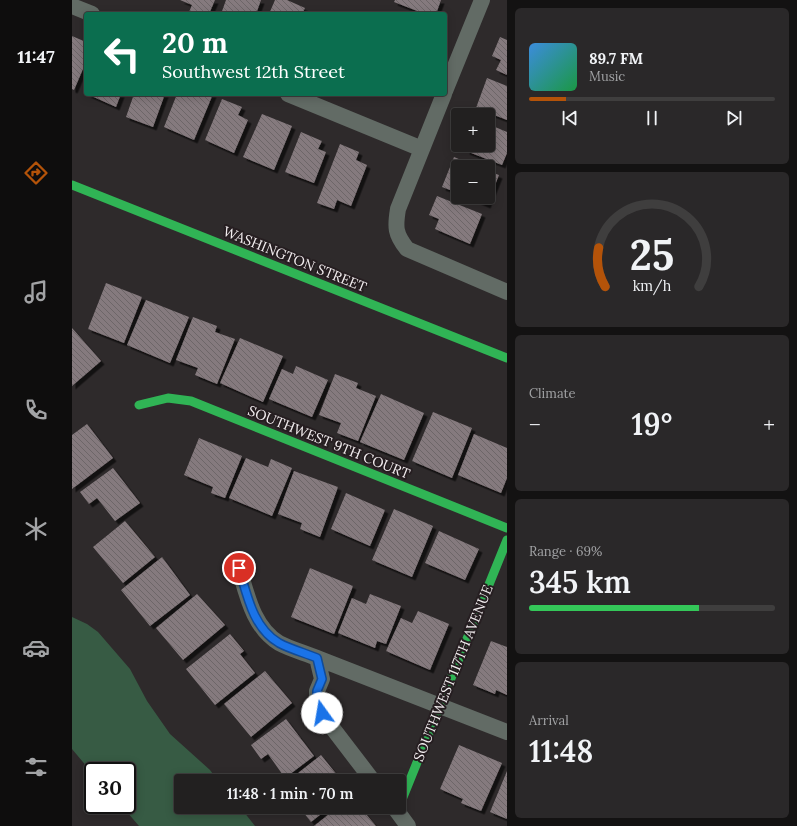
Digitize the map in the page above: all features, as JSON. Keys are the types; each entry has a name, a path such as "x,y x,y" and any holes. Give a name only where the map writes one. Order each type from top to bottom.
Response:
{"street":[{"path":"447,86 482,0"},
{"path":"72,6 87,12"},
{"path":"293,96 422,149"},
{"path":"443,96 398,209 396,224 398,238 407,249 485,284 507,292"},
{"name":"WASHINGTON STREET","path":"72,186 507,358"},
{"name":"SOUTHWEST 9TH COURT","path":"139,405 168,398 190,402 507,528"},
{"name":"SOUTHWEST 117TH AVENUE","path":"406,787 507,540"},
{"path":"239,568 252,609 265,633 280,643 507,732"},
{"path":"317,658 322,679 317,691 317,702 322,713 368,774"},
{"path":"401,814 408,826"}],"shaded area":[{"path":"72,617 87,624 98,632 130,669 147,701 170,734 213,774 174,774 174,814 246,814 255,826 139,826 129,814 136,814 136,762 84,762 84,763 72,749"}],"building":[{"path":"180,0 215,0 210,12 189,12 192,5"},
{"path":"226,0 261,0 257,12 222,12"},
{"path":"275,0 287,0 305,8 303,12 270,12"},
{"path":"395,0 441,0 437,12 420,12 394,2"},
{"path":"72,36 84,41 84,67 74,90 72,89"},
{"path":"500,37 507,40 507,75 496,70 501,60 492,56"},
{"path":"487,78 507,86 507,120 495,115 495,108 476,108"},
{"path":"91,96 120,96 116,107"},
{"path":"133,96 164,96 153,127 126,117"},
{"path":"176,96 212,96 194,140 164,127"},
{"path":"222,99 242,107 238,115 248,120 234,153 205,140"},
{"path":"262,114 292,126 274,170 243,157"},
{"path":"495,127 507,132 507,153 502,165 495,162 495,160 489,160 469,152 495,152"},
{"path":"301,132 322,141 318,149 326,152 314,183 285,172"},
{"path":"340,144 359,152 356,160 367,165 351,206 337,200 334,209 317,203"},
{"path":"454,157 461,160 453,160"},
{"path":"451,164 451,190 442,187"},
{"path":"495,174 499,175 495,185"},
{"path":"437,196 451,202 451,204 457,204 482,214 470,244 435,229 439,219 429,215"},
{"path":"106,283 142,297 124,343 88,329"},
{"path":"146,300 189,317 170,363 127,345"},
{"path":"193,317 217,326 215,332 235,339 217,384 195,375 198,368 176,360"},
{"path":"72,328 101,361 72,386"},
{"path":"240,338 283,356 263,402 220,383"},
{"path":"296,366 328,380 312,417 269,399 282,369 293,374"},
{"path":"335,374 358,383 356,388 376,396 358,441 337,433 341,423 319,415"},
{"path":"381,394 424,413 404,460 360,442"},
{"path":"433,412 472,428 452,478 412,461"},
{"path":"87,424 113,458 72,489 72,435"},
{"path":"474,434 507,448 507,478 501,493 458,475"},
{"path":"199,438 242,456 225,498 211,493 213,487 184,475"},
{"path":"246,458 268,467 271,459 292,468 272,516 229,498"},
{"path":"113,468 140,503 115,521 97,498 89,504 80,492"},
{"path":"294,471 338,487 320,537 300,529 302,523 278,514"},
{"path":"346,493 385,510 370,546 331,529"},
{"path":"394,509 433,526 412,577 372,560"},
{"path":"125,521 155,557 123,583 93,547"},
{"path":"439,531 479,549 465,580 425,563"},
{"path":"162,557 190,595 150,626 121,590"},
{"path":"310,568 353,586 334,634 291,617"},
{"path":"197,594 225,625 183,660 156,628"},
{"path":"370,594 401,606 386,644 377,641 375,648 338,633 352,598 366,604"},
{"path":"418,611 449,624 430,670 386,651 401,618 412,623"},
{"path":"230,634 244,651 240,654 255,673 215,705 186,669"},
{"path":"491,641 507,647 507,695 496,690 495,694 473,685"},
{"path":"265,671 292,703 251,737 224,704"},
{"path":"286,719 314,756 290,774 282,774 268,754 261,759 251,745"},
{"path":"459,745 502,763 481,811 461,803 463,799 440,789"},
{"path":"321,755 336,774 297,774"},
{"path":"507,771 507,819 490,812"},
{"path":"305,814 321,814 311,822"},
{"path":"329,814 366,814 376,826 314,826"}],"traffic: fast":[{"path":"72,185 507,358"},
{"path":"139,405 168,398 191,401 507,528"},
{"path":"406,790 507,540"}],"route":[{"path":"239,568 252,609 265,633 280,643 317,658 322,679 317,691 317,702 322,713"}]}
